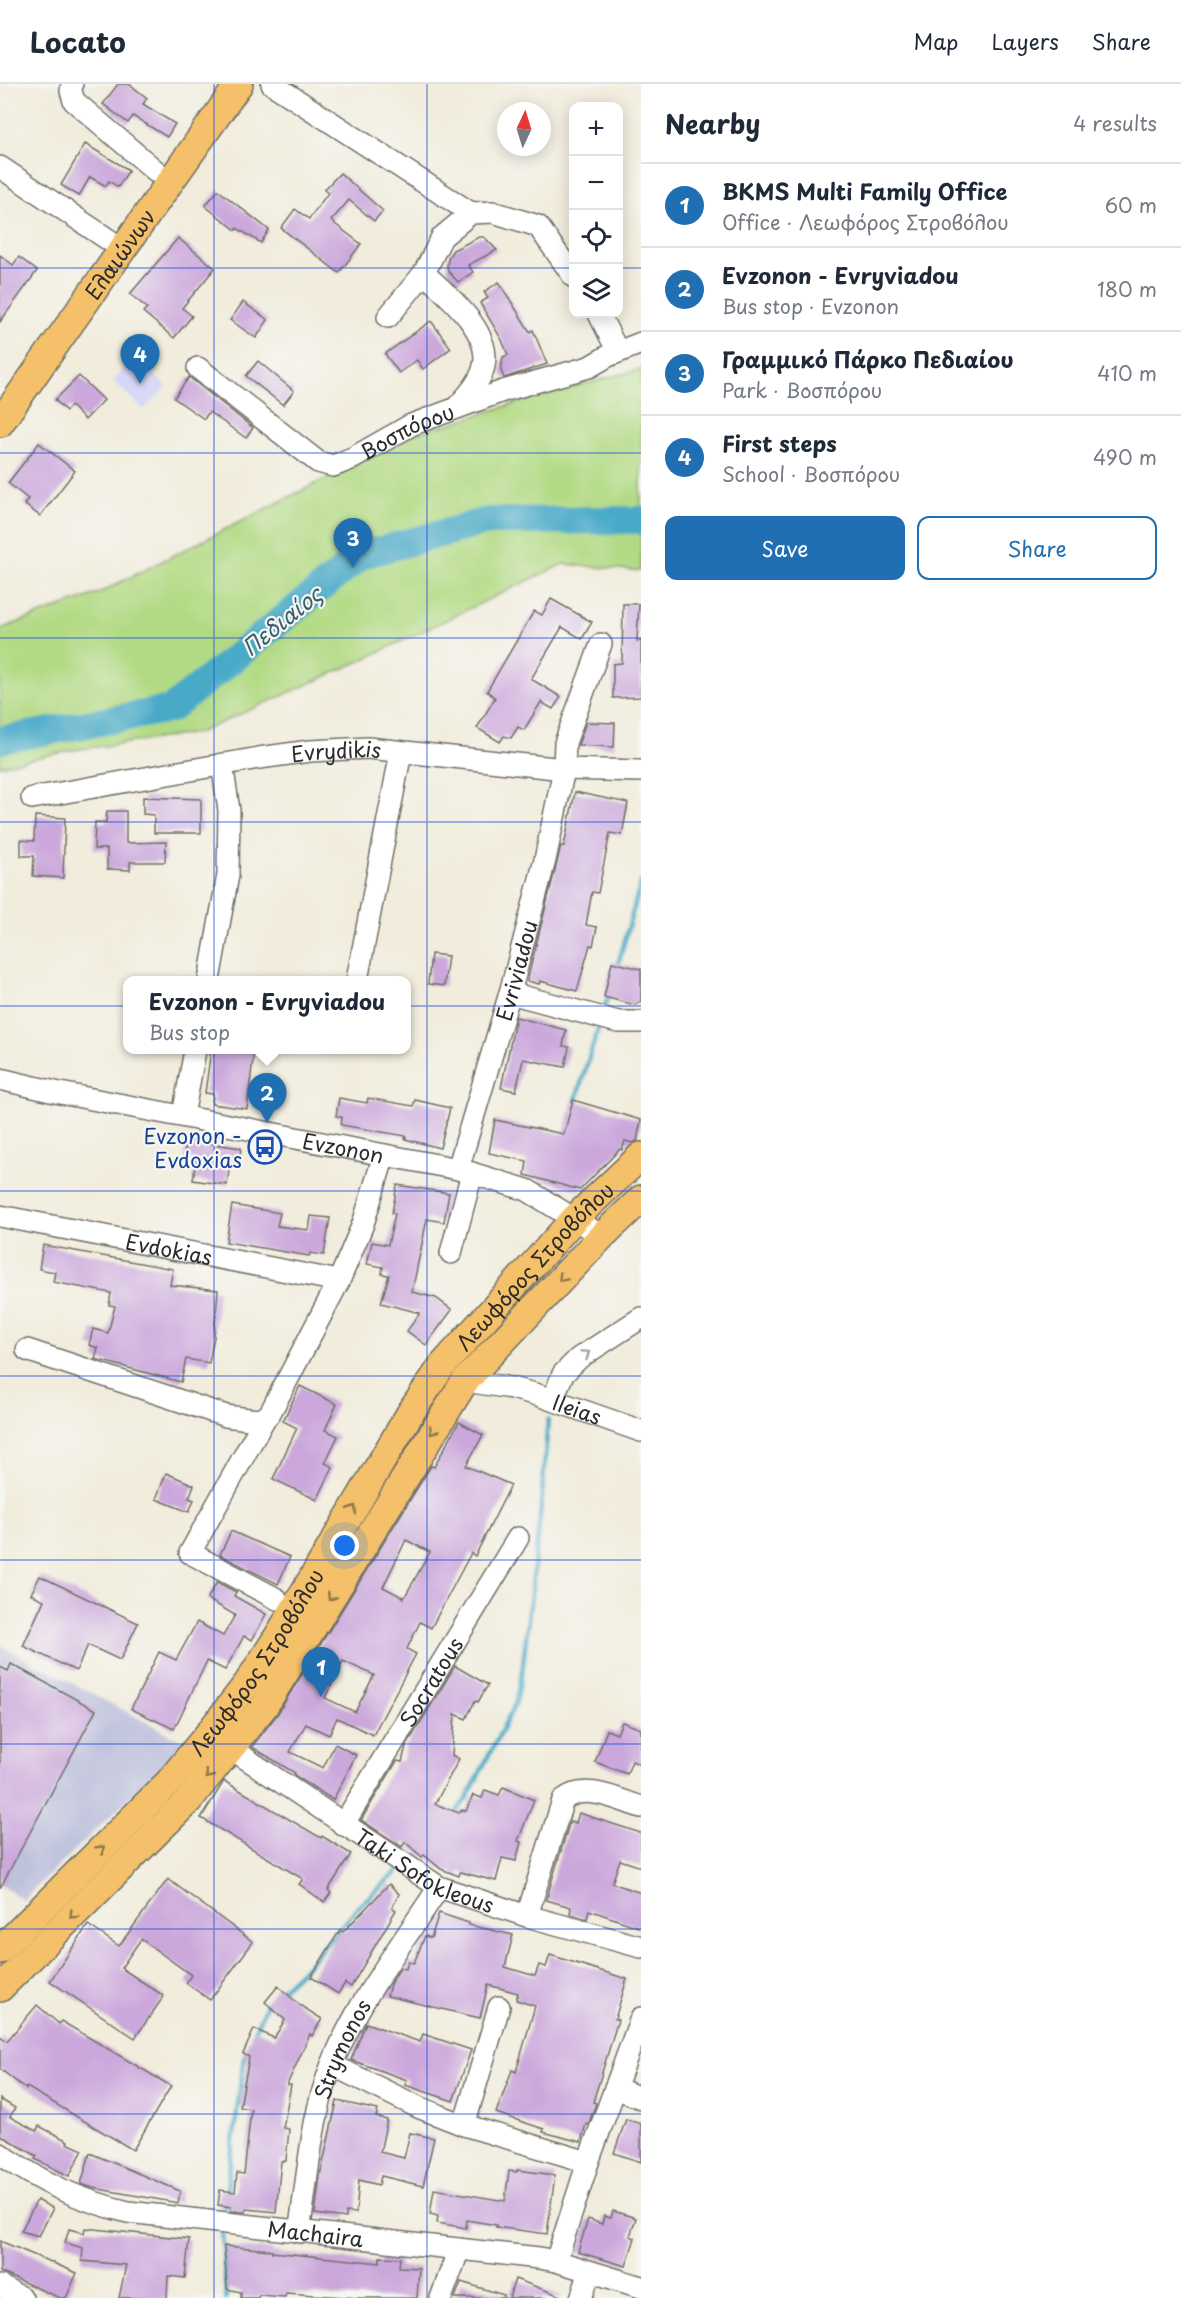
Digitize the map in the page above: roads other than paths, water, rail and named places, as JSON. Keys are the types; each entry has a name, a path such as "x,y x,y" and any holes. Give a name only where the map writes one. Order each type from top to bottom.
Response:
{"main road":[{"name":"Ελαιώνων","path":"0,423 239,84"},
{"name":"Λεωφόρος Στροβόλου","path":"0,1950 168,1783 247,1684 409,1415 458,1346 575,1218 641,1156"},
{"name":"Λεωφόρος Στροβόλου","path":"0,1988 189,1800 265,1705 465,1382 602,1236 641,1199"}],"street":[{"path":"72,84 70,91 74,101 170,183"},
{"path":"272,84 471,213 493,212 538,226 569,271"},
{"path":"0,167 124,250"},
{"path":"388,317 424,273 442,237 471,213"},
{"path":"424,273 456,303 483,338 484,366 472,390 456,409"},
{"path":"601,318 618,352"},
{"name":"Βοσπόρου","path":"198,368 325,465 333,466 353,458 411,425 503,391 589,367 641,343"},
{"name":"Evriviadou","path":"451,1252 465,1171 545,860 564,769 565,743 601,644"},
{"name":"Evrydikis","path":"32,798 222,764 340,749 368,748 564,769 641,771"},
{"path":"358,976 401,752"},
{"path":"210,976 228,875 229,810 222,764"},
{"path":"510,993 618,1022 641,1022"},
{"path":"183,1116 194,1054"},
{"name":"Evzonon","path":"0,1079 55,1092 465,1171 527,1190 602,1236"},
{"path":"278,1599 190,1553 265,1418 270,1413 339,1281 363,1224 384,1155"},
{"name":"Evdokias","path":"0,1216 339,1281"},
{"path":"552,1400 563,1374 579,1358 641,1318"},
{"path":"458,1346 489,1355 512,1388"},
{"path":"27,1350 226,1416 257,1420 265,1418"},
{"name":"Ileias","path":"465,1382 512,1388 641,1431"},
{"name":"Socratous","path":"343,1825 518,1538"},
{"name":"Taki Sofokleous","path":"230,1748 439,1887 527,1916 641,1947"},
{"path":"527,1916 561,1805 566,1797 591,1792 641,1807"},
{"name":"Strymonos","path":"299,2232 320,2103 332,2065 355,2017 439,1887"},
{"path":"464,2125 500,2007"},
{"path":"556,2261 588,2162 641,2018"},
{"path":"332,2065 418,2107 464,2125 588,2162"},
{"path":"615,2088 641,2098"},
{"name":"Machaira","path":"0,2154 51,2185 99,2205 128,2212 556,2261 641,2287"},
{"path":"441,2298 459,2249"},
{"path":"581,2298 590,2272"},
{"path":"0,2286 22,2298"}],"waterway":[{"name":"Πεδιαίος","path":"0,740 171,709 362,555 488,521 641,520"},
{"path":"617,968 641,882"},
{"path":"603,1011 609,994"},
{"path":"574,1106 600,1022"},
{"path":"454,1815 467,1798 516,1702 522,1673 541,1506 548,1420"},
{"path":"279,1992 310,1963 357,1908 400,1869"},
{"path":"253,2035 266,2005 271,2000"},
{"path":"223,2218 244,2058 247,2051"},
{"path":"222,2229 226,2298"}],"place":[{"name":"First steps","path":"140,384"},
{"name":"Γραμμικό Πάρκο Πεδιαίου","path":"353,568"},
{"name":"Evzonon - Evryviadou","path":"267,1123"},
{"name":"Evzonon - Evdoxias","path":"265,1147"},
{"name":"BKMS Multi Family Office","path":"321,1697"}]}
